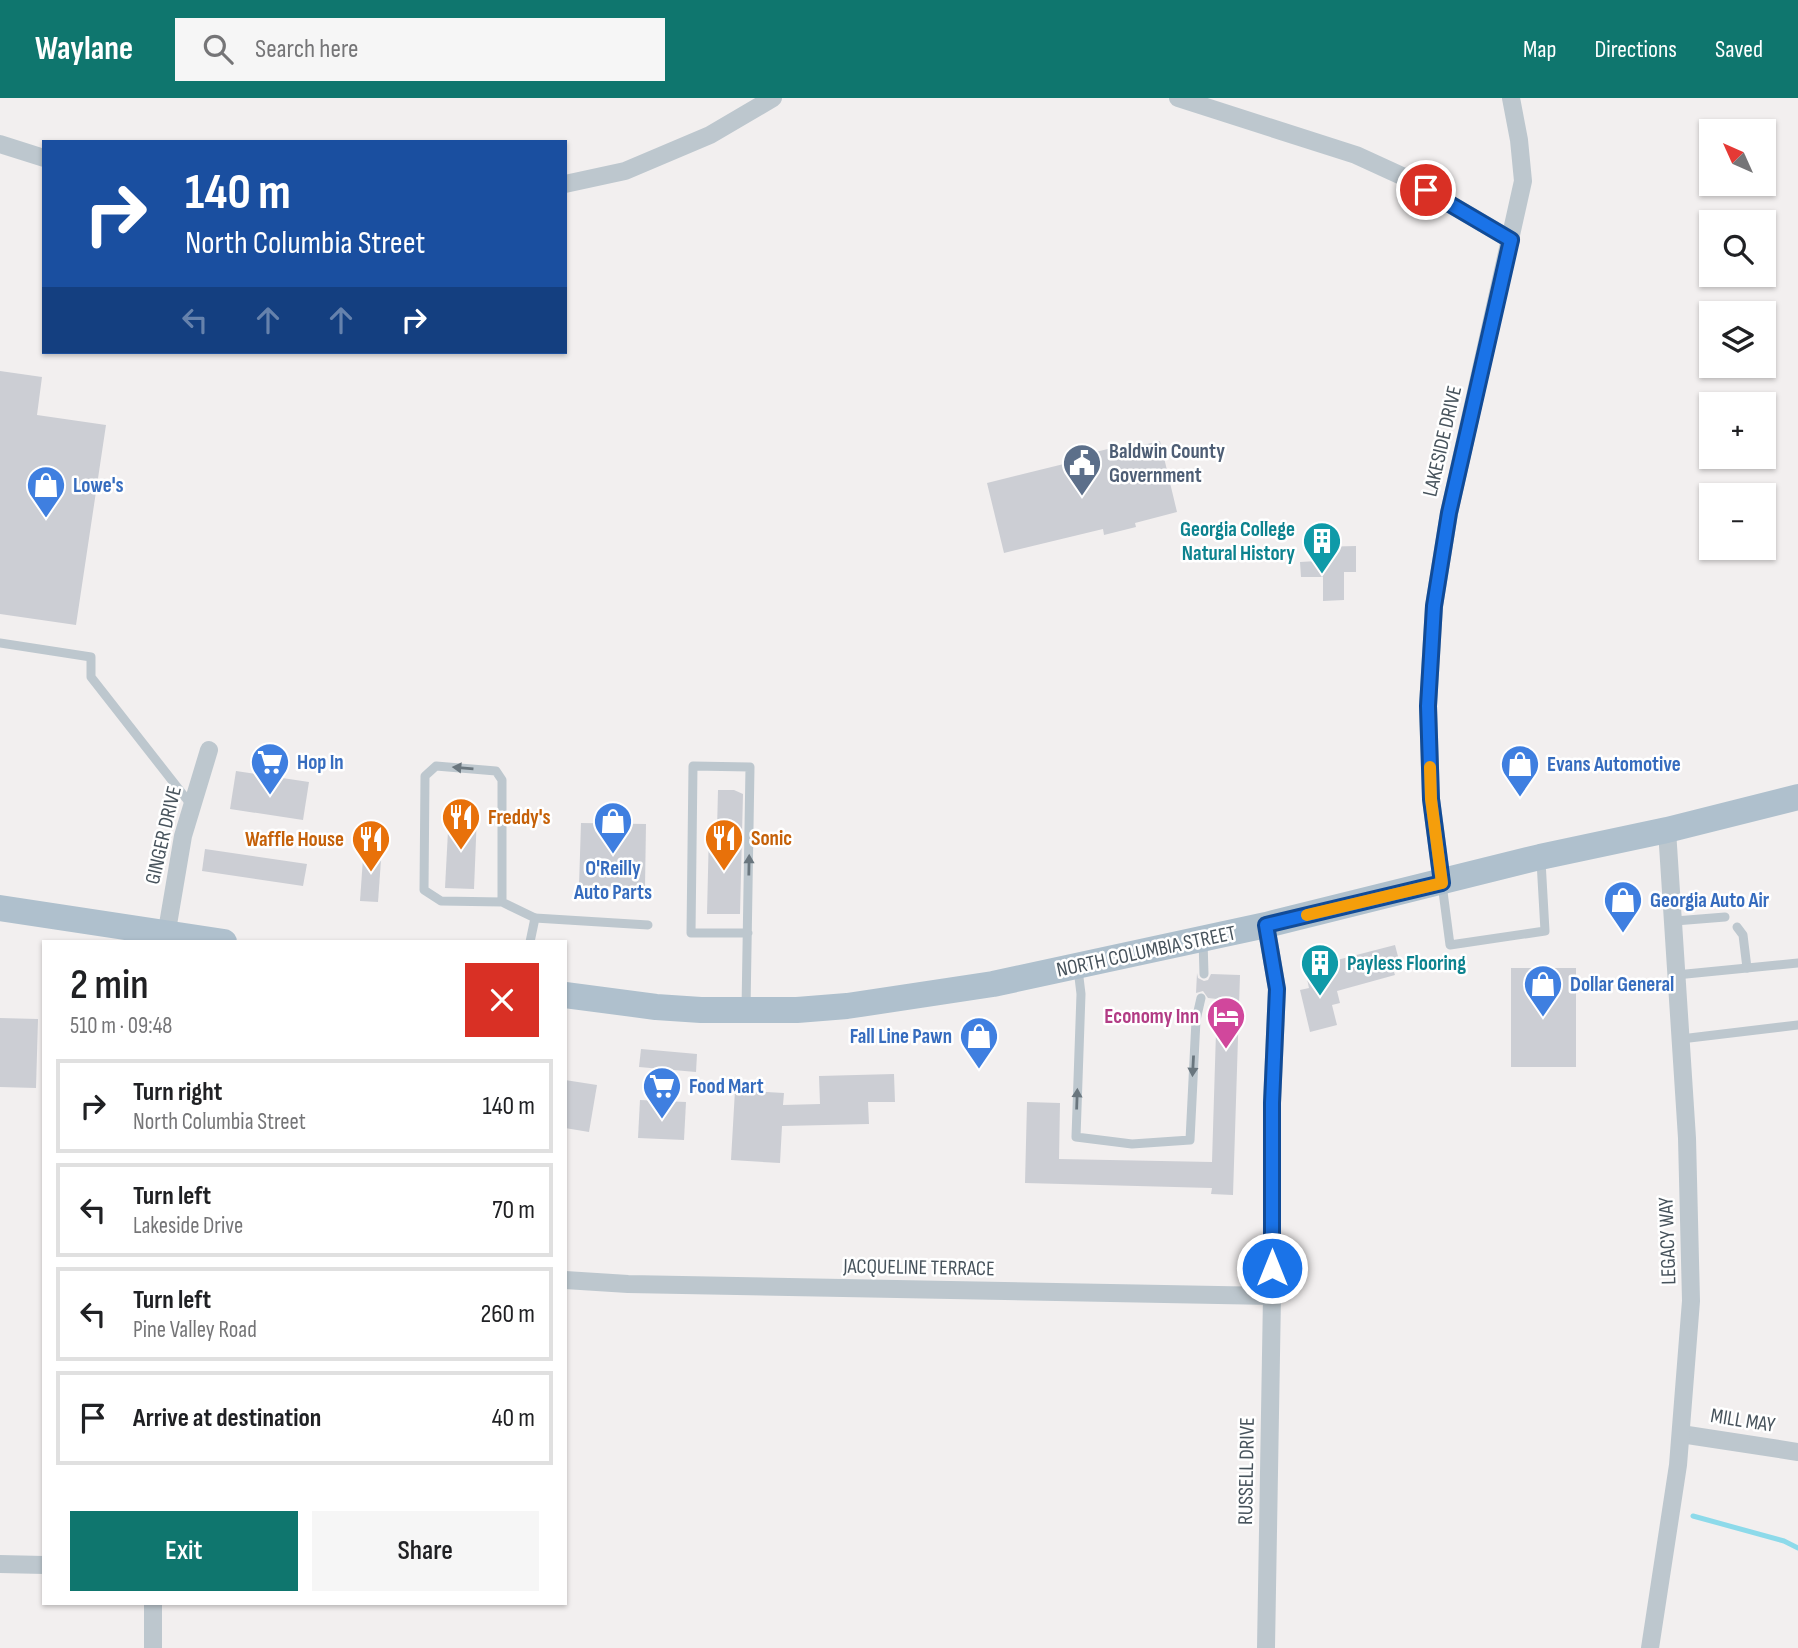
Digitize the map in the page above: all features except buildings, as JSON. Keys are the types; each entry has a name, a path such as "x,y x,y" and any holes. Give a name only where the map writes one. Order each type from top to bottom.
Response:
{"main road":[{"name":"NORTH COLUMBIA STREET","path":"567,995 656,1007 746,1011 847,1006 993,984 1266,925 1667,830 1798,796"},
{"path":"0,908 165,937 200,940"}],"street":[{"path":"567,184 625,171 710,135 773,98"},
{"path":"1178,98 1356,155 1404,177 1511,240"},
{"name":"LAKESIDE DRIVE","path":"1442,883 1431,799 1428,706 1434,606 1449,513 1523,181 1511,98"},
{"path":"0,144 42,157"},
{"name":"GINGER DRIVE","path":"165,937 183,836 209,750"},
{"name":"LEGACY WAY","path":"1650,1648 1678,1465 1691,1301 1687,1138 1667,830"},
{"name":"RUSSELL DRIVE","path":"1266,925 1277,989 1272,1103 1272,1296 1266,1648"},
{"name":"JACQUELINE TERRACE","path":"567,1280 628,1284 1272,1296"},
{"name":"MILL MAY","path":"1681,1434 1798,1452"},
{"path":"0,1564 42,1566"},
{"path":"153,1605 153,1648"}],"lane":[{"path":"0,643 91,657 91,677 192,806"},
{"path":"502,902 502,780 496,771 436,766 425,776 424,890 441,901 502,902 535,918 648,925"},
{"path":"746,1011 748,933 750,767 694,766 691,933 748,933"},
{"path":"1442,883 1450,945 1545,931 1541,858"},
{"path":"1675,921 1725,917"},
{"path":"530,940 535,918"},
{"path":"1737,927 1743,935 1747,968"},
{"path":"1203,938 1204,974"},
{"path":"1676,975 1798,963"},
{"path":"1078,965 1081,994 1076,1137 1132,1144 1190,1140 1196,1020 1200,998"},
{"path":"1681,1039 1798,1025"}],"waterway":[{"path":"1693,1516 1784,1541 1798,1548"}],"slow traffic":[{"path":"1307,915 1442,883 1431,799 1430,767"}],"place":[{"name":"Baldwin County Government","path":"1082,497"},
{"name":"Lowe's","path":"46,519"},
{"name":"Georgia College Natural History","path":"1322,575"},
{"name":"Hop In","path":"270,796"},
{"name":"Evans Automotive","path":"1520,798"},
{"name":"Freddy's","path":"461,851"},
{"name":"O'Reilly Auto Parts","path":"613,855"},
{"name":"Sonic","path":"724,872"},
{"name":"Waffle House","path":"371,873"},
{"name":"Georgia Auto Air","path":"1623,934"},
{"name":"Payless Flooring","path":"1320,997"},
{"name":"Dollar General","path":"1543,1018"},
{"name":"Economy Inn","path":"1226,1050"},
{"name":"Fall Line Pawn","path":"979,1070"},
{"name":"Food Mart","path":"662,1120"}],"route":[{"path":"1272,1268 1272,1103 1277,989 1266,925 1442,883 1431,799 1428,706 1434,606 1449,513 1511,240 1426,190"}]}
